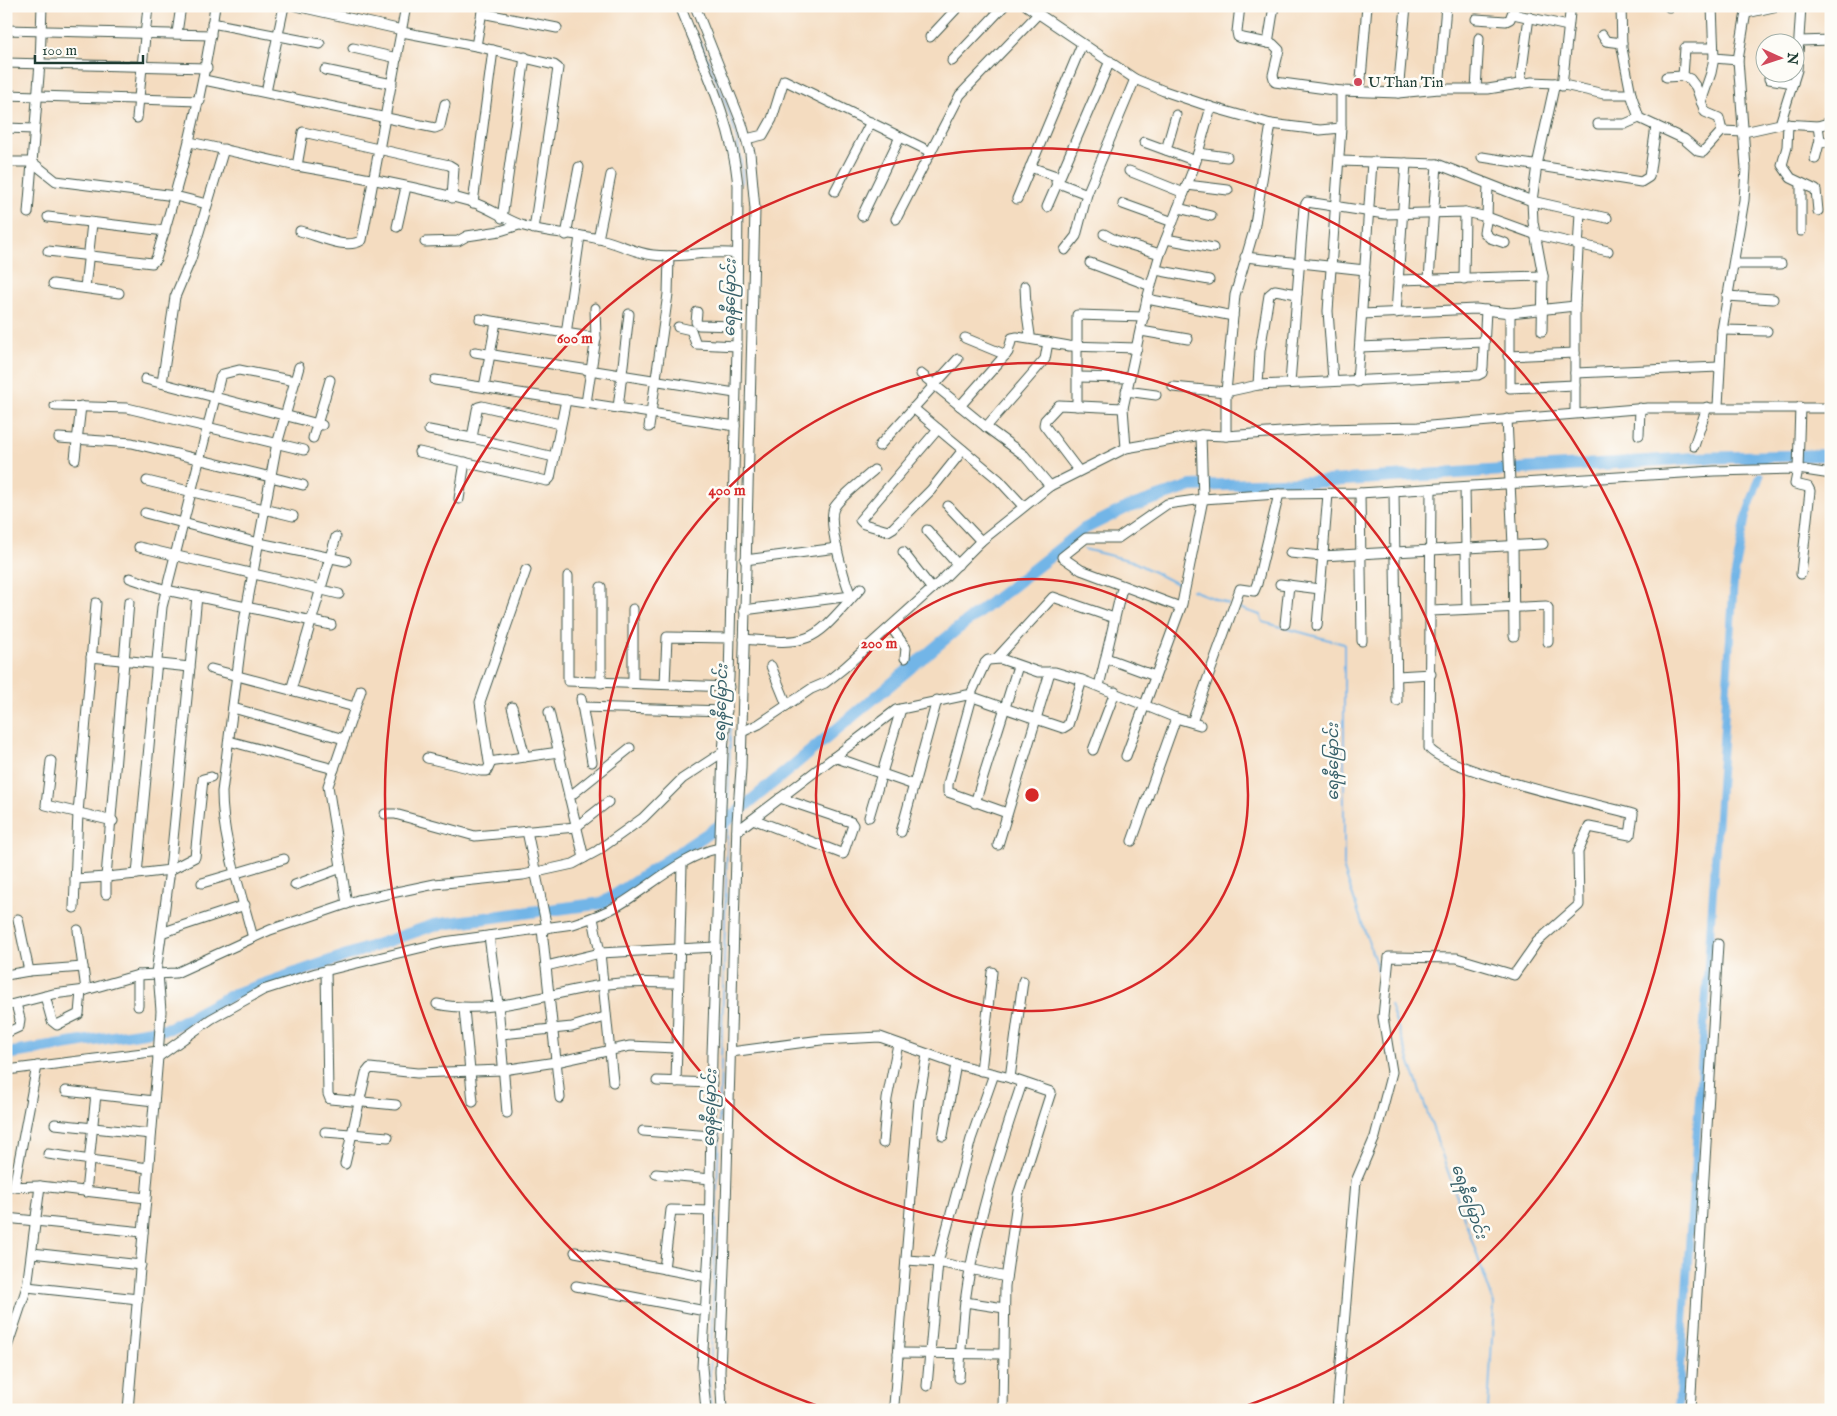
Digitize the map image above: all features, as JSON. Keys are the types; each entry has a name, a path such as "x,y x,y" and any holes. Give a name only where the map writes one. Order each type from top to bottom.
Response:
{"street":[{"path":"28,212 38,96 42,6"},
{"path":"137,118 148,6"},
{"path":"177,33 181,6"},
{"path":"48,251 152,263 156,259 200,101 215,6"},
{"path":"266,92 276,35 284,6"},
{"path":"296,6 493,50 554,65 558,68 534,229"},
{"path":"300,231 328,242 358,242 362,240 406,6"},
{"path":"680,6 728,128 736,162 738,194 737,346 728,638 729,687 726,739 723,752 712,1083 710,1211 702,1367 706,1410"},
{"path":"695,6 746,138 754,175 755,252 720,1372 722,1410"},
{"path":"930,37 959,6"},
{"path":"952,60 1004,6"},
{"path":"1027,6 1135,79 1211,107 1271,124 1320,130 1340,128"},
{"path":"1240,6 1238,37 1268,43 1277,46 1279,50 1273,75 1275,82 1341,90 1398,93 1439,89 1476,89 1520,84 1558,85 1604,94 1631,94"},
{"path":"1268,43 1274,6"},
{"path":"1360,90 1367,6"},
{"path":"1398,93 1406,6"},
{"path":"1439,89 1446,6"},
{"path":"1621,6 1622,43 1631,94 1639,118 1703,152 1722,131"},
{"path":"1701,102 1712,73 1714,58 1712,6"},
{"path":"1718,406 1722,330 1744,200 1744,132 1738,60 1747,10 1778,6"},
{"path":"1800,32 1801,6"},
{"path":"476,46 482,10 557,28"},
{"path":"1476,19 1506,21 1514,10 1530,17 1568,26"},
{"path":"1542,331 1543,276 1534,234 1532,201 1537,165 1558,85 1570,13"},
{"path":"896,219 960,95 1038,14"},
{"path":"1520,84 1530,17"},
{"path":"212,23 320,44"},
{"path":"6,30 211,35"},
{"path":"1602,35 1606,41 1622,43"},
{"path":"1476,89 1479,38"},
{"path":"1804,41 1831,40"},
{"path":"1017,199 1082,44"},
{"path":"353,48 397,58"},
{"path":"1683,76 1685,48 1713,48"},
{"path":"473,203 493,50"},
{"path":"502,218 525,58"},
{"path":"1714,58 1738,60"},
{"path":"1047,206 1057,179 1110,61"},
{"path":"6,63 206,68"},
{"path":"325,70 392,84"},
{"path":"1666,78 1683,76 1694,84 1706,112 1718,118 1722,131"},
{"path":"1065,250 1076,236 1087,194 1135,79"},
{"path":"204,80 439,128 446,104"},
{"path":"746,138 763,134 772,119 784,80 930,152"},
{"path":"1787,82 1793,83 1784,124 1787,147 1782,165 1791,178 1816,190 1818,211"},
{"path":"1333,380 1328,311 1340,161 1341,90"},
{"path":"6,95 200,101"},
{"path":"1126,448 1123,408 1147,299 1160,254 1197,157 1211,107"},
{"path":"1166,150 1176,115"},
{"path":"1598,124 1625,124 1639,118"},
{"path":"835,191 871,122"},
{"path":"1722,131 1744,132 1784,124 1818,126 1831,122"},
{"path":"1226,436 1226,392 1235,295 1262,193 1263,170 1271,124"},
{"path":"1815,159 1820,140 1818,126"},
{"path":"6,128 34,128"},
{"path":"1482,157 1641,182 1646,181 1649,177 1660,128"},
{"path":"297,166 303,132 449,165 454,168 455,173 452,198"},
{"path":"862,216 900,137"},
{"path":"1820,140 1831,144"},
{"path":"190,142 297,166 374,180 473,203 502,218 534,229 598,239 636,252 669,256 712,252 737,254"},
{"path":"1144,142 1166,150 1197,157 1227,157"},
{"path":"162,383 174,297 190,259 224,149"},
{"path":"1340,161 1437,164 1532,201 1607,218"},
{"path":"6,162 32,162 56,181 175,196 207,204"},
{"path":"1357,382 1372,162"},
{"path":"1396,313 1401,214 1406,163"},
{"path":"1429,280 1437,164"},
{"path":"566,235 579,167"},
{"path":"1030,167 1087,194"},
{"path":"1129,171 1186,189 1228,190"},
{"path":"598,239 610,175"},
{"path":"1801,184 1801,231"},
{"path":"1488,185 1487,217 1484,232 1486,235 1505,243"},
{"path":"397,227 406,187"},
{"path":"1290,383 1306,203 1310,201 1369,212 1401,214 1465,212 1487,217 1534,234 1608,250"},
{"path":"1123,204 1173,222"},
{"path":"1178,208 1211,216"},
{"path":"1464,279 1465,212"},
{"path":"1575,412 1575,306 1580,244 1580,212"},
{"path":"48,217 165,231"},
{"path":"85,288 92,222"},
{"path":"425,242 458,241 467,236 500,231 519,224"},
{"path":"1104,234 1115,240 1160,254"},
{"path":"566,334 580,236"},
{"path":"1166,239 1213,248"},
{"path":"649,427 654,379 668,294 669,256"},
{"path":"1246,257 1302,261 1365,270"},
{"path":"1090,263 1152,286"},
{"path":"1734,264 1781,264"},
{"path":"1156,270 1209,280"},
{"path":"1398,280 1543,276"},
{"path":"53,284 120,293"},
{"path":"1025,286 1030,335 1026,338"},
{"path":"1258,385 1260,350 1269,295 1275,290 1297,294"},
{"path":"1727,296 1773,299"},
{"path":"1147,299 1233,316"},
{"path":"1362,314 1486,310 1510,313 1575,306"},
{"path":"586,403 596,338 595,308"},
{"path":"1173,387 1226,392 1258,385 1333,380 1357,382 1478,375 1482,373 1486,310"},
{"path":"697,312 696,322 699,325 737,326"},
{"path":"1510,313 1508,356 1510,388 1575,385"},
{"path":"618,408 629,314"},
{"path":"1077,406 1077,376 1071,346 1077,315 1144,318"},
{"path":"480,319 596,338"},
{"path":"484,387 496,322"},
{"path":"678,327 691,330 696,344 737,346"},
{"path":"1722,330 1767,331"},
{"path":"1141,332 1188,339"},
{"path":"965,338 1006,355"},
{"path":"960,406 1006,355 1012,338 1026,338 1071,346 1136,348"},
{"path":"986,427 1045,359 1048,342"},
{"path":"1360,347 1484,342"},
{"path":"475,352 735,393"},
{"path":"1508,356 1575,353"},
{"path":"879,446 958,359"},
{"path":"253,938 222,806 247,608 277,445 299,367"},
{"path":"1575,373 1719,367"},
{"path":"136,874 162,607 223,374 239,370 295,381"},
{"path":"921,374 1024,455 1050,486"},
{"path":"1077,376 1129,378"},
{"path":"145,379 319,425"},
{"path":"313,438 319,425 330,380"},
{"path":"435,380 735,426"},
{"path":"1126,391 1156,395"},
{"path":"419,452 547,481 550,478 566,400"},
{"path":"55,406 127,408 304,450"},
{"path":"75,459 81,406"},
{"path":"472,438 480,406 560,424"},
{"path":"1078,470 1044,422 1057,406 1123,408"},
{"path":"1694,446 1707,406"},
{"path":"726,739 741,737 787,705 825,683 891,627 981,541 1050,486 1078,470 1126,448 1201,434 1226,436 1322,429 1418,427 1575,412 1640,408 1718,406 1831,408"},
{"path":"1800,407 1798,468 1794,484 1808,488 1810,491 1801,574"},
{"path":"913,408 999,480 1023,506"},
{"path":"1639,435 1640,408"},
{"path":"1507,419 1513,545 1514,636"},
{"path":"938,429 860,520 864,524 888,531 893,528 931,490 963,450"},
{"path":"429,430 554,457"},
{"path":"1126,756 1188,582 1202,499 1201,434"},
{"path":"59,438 132,443 303,485"},
{"path":"459,499 465,462"},
{"path":"1180,607 1124,588 1081,570 1062,557 1086,538 1118,538 1167,504 1202,499 1279,494 1360,493 1798,468 1831,474"},
{"path":"849,599 837,548 834,508 874,470"},
{"path":"146,481 293,516"},
{"path":"1465,487 1467,609"},
{"path":"1337,1410 1356,1181 1375,1137 1392,1072 1383,1018 1389,957 1457,958 1514,975 1537,942 1579,905 1578,852 1589,828 1630,835 1633,814 1506,781 1433,753 1430,748 1431,489"},
{"path":"1394,491 1397,701"},
{"path":"1360,493 1362,641"},
{"path":"996,658 1038,672 1050,672 1082,680 1176,718 1196,724 1240,589 1254,591 1257,584 1279,494"},
{"path":"1316,626 1328,494"},
{"path":"948,506 981,541"},
{"path":"145,513 259,543 346,561"},
{"path":"927,530 958,565"},
{"path":"291,690 336,537"},
{"path":"1290,553 1322,556 1395,554 1543,544"},
{"path":"139,547 339,594"},
{"path":"746,560 837,548"},
{"path":"903,552 932,589"},
{"path":"491,762 489,762 481,720 480,702 526,570"},
{"path":"568,576 568,682 729,687"},
{"path":"130,578 166,590 331,625"},
{"path":"1285,624 1284,585 1320,590"},
{"path":"601,587 601,683"},
{"path":"744,639 797,642 812,637 828,625 860,588"},
{"path":"1099,686 1120,592 1124,588"},
{"path":"128,1410 161,1011 157,973 164,932 196,596"},
{"path":"1007,813 951,795 947,789 971,697 985,663 996,658 1053,598 1114,618"},
{"path":"744,610 849,599"},
{"path":"106,894 129,602"},
{"path":"74,908 78,813 96,603"},
{"path":"1431,612 1514,606 1548,606 1548,642"},
{"path":"633,609 633,684"},
{"path":"891,627 906,648 905,658"},
{"path":"665,684 665,653 668,636 728,638"},
{"path":"91,657 190,666"},
{"path":"1106,658 1155,676"},
{"path":"771,666 787,705"},
{"path":"975,803 1018,666"},
{"path":"211,669 355,707"},
{"path":"998,845 1050,672"},
{"path":"1397,676 1431,674"},
{"path":"737,826 752,819 894,712 901,709 937,700 971,697 1066,728 1082,680"},
{"path":"347,904 328,786 361,690"},
{"path":"1093,750 1114,692"},
{"path":"901,832 937,700"},
{"path":"592,762 581,703 727,711"},
{"path":"512,707 525,757"},
{"path":"233,708 344,739"},
{"path":"869,817 901,709"},
{"path":"549,712 584,858"},
{"path":"1132,841 1176,718"},
{"path":"229,741 334,769"},
{"path":"569,797 630,748"},
{"path":"491,762 558,752"},
{"path":"6,1006 45,996 83,991 138,974 176,973 253,938 347,904 435,884 535,873 573,864 644,818 682,779 723,752"},
{"path":"834,757 914,785"},
{"path":"427,758 481,771 487,771 491,762"},
{"path":"51,761 46,805 113,821"},
{"path":"75,879 170,870 195,857 203,779 211,777"},
{"path":"752,819 843,854 853,826 851,822 780,798"},
{"path":"385,814 395,814 467,835 576,827 608,802"},
{"path":"527,831 544,911 546,966 560,1098"},
{"path":"7,1070 158,1054 211,1019 263,990 326,970 444,942 573,924 593,918 620,904 705,851 720,848"},
{"path":"202,883 284,859"},
{"path":"676,1082 682,865"},
{"path":"295,885 341,868"},
{"path":"164,932 245,906"},
{"path":"593,918 600,953 613,1082"},
{"path":"18,919 29,971"},
{"path":"45,996 52,1021 58,1025 79,1014 83,991 83,967 78,930"},
{"path":"489,936 498,1004 507,1113"},
{"path":"1690,1410 1718,944"},
{"path":"546,966 600,953 716,947"},
{"path":"6,975 29,971 83,967"},
{"path":"326,970 328,1094 330,1098 396,1106"},
{"path":"981,1071 992,972"},
{"path":"138,974 138,1006"},
{"path":"1010,1078 1023,981"},
{"path":"437,1004 464,1009 488,1008 498,1004 549,997 602,985 678,983"},
{"path":"6,1033 19,1027 20,1019 16,1004"},
{"path":"464,1009 473,1102"},
{"path":"500,1034 572,1027 605,1017"},
{"path":"731,1052 852,1037 880,1037 927,1055 1049,1090 1052,1096 1018,1196 1006,1277 1003,1410"},
{"path":"883,1143 887,1099 898,1044"},
{"path":"345,1164 366,1073 370,1068 416,1073 503,1070 610,1052 630,1046 676,1048"},
{"path":"894,1405 919,1099 927,1055"},
{"path":"943,1136 956,1064"},
{"path":"37,1066 10,1187 40,1186 146,1198"},
{"path":"927,1386 938,1262 971,1139 994,1074"},
{"path":"657,1082 712,1083"},
{"path":"959,1378 965,1302 971,1268 990,1181 1022,1083"},
{"path":"66,1091 154,1101"},
{"path":"86,1192 96,1094"},
{"path":"55,1124 151,1134"},
{"path":"643,1131 712,1136"},
{"path":"325,1132 388,1137"},
{"path":"48,1154 148,1168"},
{"path":"656,1174 711,1179"},
{"path":"6,1350 27,1287 40,1186"},
{"path":"664,1269 671,1210 710,1211"},
{"path":"6,1218 143,1232"},
{"path":"575,1252 707,1277"},
{"path":"32,1253 141,1265"},
{"path":"906,1260 938,1262 1006,1277"},
{"path":"576,1286 705,1311"},
{"path":"27,1287 138,1299"},
{"path":"965,1302 1004,1308"},
{"path":"898,1352 961,1355 1003,1354"}],"waterway":[{"name":"ရေနီမြောင်း","path":"697,36 720,89 733,126 738,145 742,183"},
{"path":"550,910 603,903 728,820 956,630 1084,529 1126,508 1191,486 1313,482 1695,458 1831,455"},
{"path":"1763,464 1765,457"},
{"path":"1678,1410 1734,579 1746,516 1760,476"},
{"name":"ရေနီမြောင်း","path":"1084,549 1132,561 1181,586"},
{"name":"ရေနီမြောင်း","path":"1192,590 1228,604"},
{"name":"ရေနီမြောင်း","path":"1239,608 1260,615 1263,622 1344,644 1344,870 1382,982"},
{"name":"ရေနီမြောင်း","path":"712,1410 709,1395 719,1136 731,705"},
{"path":"6,1054 170,1028 232,995 434,925 538,911"},
{"name":"ရေနီမြောင်း","path":"1390,1005 1494,1304 1488,1410"}],"place":[{"name":"U Than Tin","path":"1358,82"}]}
